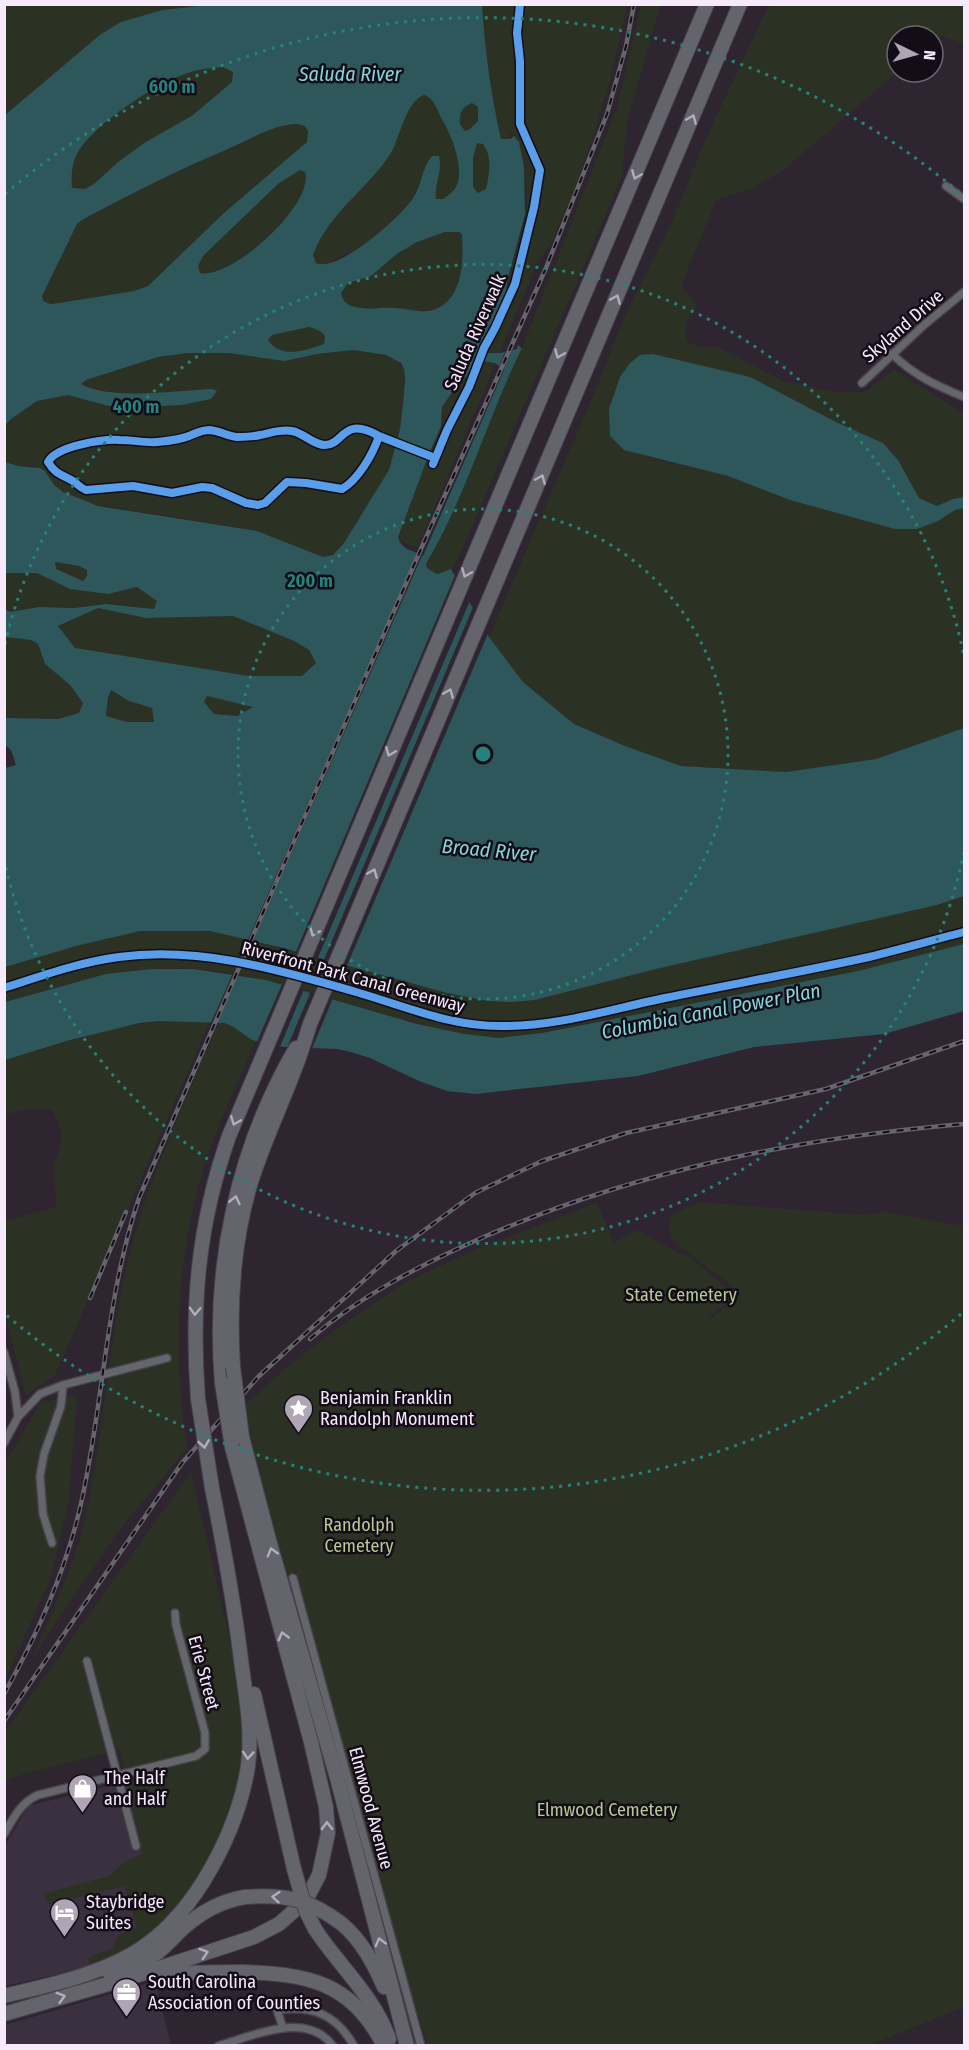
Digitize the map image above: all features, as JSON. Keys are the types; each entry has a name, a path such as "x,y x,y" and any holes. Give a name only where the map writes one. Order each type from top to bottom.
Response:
{"highway":[{"path":"83,1976 136,1952 170,1923 194,1895 226,1840 242,1795 247,1771 248,1704 235,1613 198,1399 195,1316 198,1264 211,1193 224,1152 257,1067 707,4"},
{"path":"4,2013 129,1978 254,1937 279,1924 307,1898 319,1875 328,1833 326,1807 222,1383 221,1281 229,1227 240,1179 248,1157 310,1024 740,4"},
{"path":"290,1069 241,1223 232,1296 237,1442 337,1778 406,2043"},
{"path":"235,1613 294,1869 306,1911 327,1946 371,2002 391,2046"},
{"path":"4,1996 83,1976 114,1971 138,1963 158,1952 203,1912 221,1903 245,1897 283,1897 308,1903 325,1912 342,1924 358,1940 377,1972 406,2043"},
{"path":"129,1978 173,1973 233,1972 282,1973 304,1977 333,1989 356,2006 378,2033 384,2046"}],"street":[{"path":"946,186 964,200"},
{"name":"Skyland Drive","path":"862,383 964,292"},
{"path":"892,354 917,376 964,397"},
{"path":"4,1352 15,1392 18,1417"},
{"path":"4,1443 18,1417 40,1395 63,1385 167,1358"},
{"path":"52,1543 43,1514 40,1476 44,1454 61,1406 63,1385"},
{"name":"Elmwood Avenue","path":"292,1578 421,2046"},
{"name":"Erie Street","path":"118,1775 196,1756 204,1749 206,1742 176,1625 175,1613"},
{"path":"87,1661 136,1846"},
{"path":"4,1834 27,1800 118,1775"},
{"path":"283,2028 277,2010 295,2008 313,2010 334,2022 354,2046"},
{"path":"218,2046 283,2028 300,2026 324,2036 333,2046"}],"shaded area":[{"path":"127,1781 142,1854 125,1886 137,1928 118,1936 113,1948 89,1958 90,1967 5,1986 5,1846 28,1806"},
{"path":"155,1981 171,2045 5,2046 5,2025"}],"green space":[{"path":"5,5 218,5 162,10 121,22 101,34 5,115"},
{"path":"482,5 627,5 605,96 576,185 551,243 536,265 418,547 407,544 358,518 341,549 330,556 323,557 257,531 87,503 57,488 42,469 5,462 4,425 37,401 68,395 109,406 181,405 205,389 124,393 93,389 81,384 86,380 158,357 188,353 229,353 284,361 354,350 368,351 395,359 404,370 399,436 439,430 443,417 442,407 477,360 487,334 501,308 523,226 527,202 525,166 520,143 510,132 510,139 501,139 489,72"},
{"path":"641,5 659,5 659,10 627,122 622,176 459,557 451,569 437,574 426,565 465,485 617,108"},
{"path":"769,5 964,5 964,44 945,37 945,24 885,24 885,82 786,168 753,188 716,200 681,286 698,306 686,323 686,341 700,347 718,347 785,382 835,392 864,392 894,370 964,413 964,497 937,506 919,498 898,460 883,443 836,422 750,377 709,369 620,377 609,409 610,436 650,458 728,476 790,500 873,523 938,521 955,510 964,508 964,728 876,759 786,772 681,766 625,746 574,724 523,682 489,637 594,394 627,311 675,215 706,138"},
{"path":"223,67 233,72 232,82 193,115 144,143 94,184 85,189 72,188 72,172 76,156 95,131 127,106 177,77 199,70"},
{"path":"424,95 434,103 454,145 459,174 454,190 443,199 436,199 426,166 405,209 384,231 326,264 316,263 313,255 328,227 388,157 411,105"},
{"path":"472,103 478,107 478,121 465,131 460,124 460,117 466,106"},
{"path":"297,124 305,126 308,130 307,142 225,212 148,286 134,291 59,303 50,304 43,301 42,296 77,224 82,220 154,183 262,133"},
{"path":"477,143 483,143 486,148 489,166 486,189 478,193 473,187 473,158"},
{"path":"300,170 305,171 305,185 297,202 268,237 231,265 214,272 200,273 197,266 203,256 278,184"},
{"path":"445,232 459,232 462,235 462,264 454,293 440,307 429,311 362,308 345,301 341,293 348,283 371,276 398,253 417,242"},
{"path":"309,327 325,336 324,344 302,351 287,352 280,350 268,340 272,335"},
{"path":"55,561 79,566 87,571 87,576 84,581 55,569"},
{"path":"6,572 37,573 70,589 108,594 137,587 157,600 155,609 106,604 74,608 39,607 10,612 5,609"},
{"path":"98,608 146,618 233,616 294,641 309,650 316,663 302,676 249,676 75,648 58,627"},
{"path":"5,637 31,640 38,644 45,664 70,685 83,703 79,713 57,719 5,718"},
{"path":"111,690 129,701 152,708 154,722 127,722 106,716"},
{"path":"207,696 254,707 237,716 213,714 204,702"},
{"path":"964,896 964,944 858,971 514,1038 457,1033 272,982 202,969 133,971 69,984 5,1002 5,967 105,938 139,931 172,929 227,934 447,993 488,1001 535,1000 656,969 937,905"},
{"path":"159,1021 210,1021 55,1375 26,1395 5,1315 5,1221 56,1207 54,1165 62,1134 53,1110 24,1109 5,1115 5,1060 105,1030"},
{"path":"219,1022 232,1026 256,1041 214,1137 192,1213 185,1252 179,1330 179,1370 187,1448 117,1533 30,1662 62,1590 76,1552 86,1514 117,1313 140,1217 171,1133"},
{"path":"700,1202 864,1215 883,1212 964,1226 964,2007 869,2045 428,2045 409,1985 296,1571 285,1577 251,1462 243,1407 288,1366 346,1322 407,1282 472,1251 597,1203 614,1243 636,1230 693,1260 736,1296 709,1317 711,1318 742,1294 673,1241 669,1229 671,1215"},
{"path":"77,1395 69,1500 51,1577 5,1680 5,1464 40,1403"},
{"path":"191,1472 242,1699 244,1730 242,1765 236,1795 227,1825 190,1893 171,1916 131,1951 90,1967 89,1958 113,1948 117,1936 137,1928 125,1886 49,1904 43,1894 109,1876 123,1863 142,1854 120,1750 24,1774 5,1781 5,1732"}],"water":[{"path":"218,4 482,5 489,72 501,139 510,139 514,136 519,142 524,166 525,214 507,282 506,295 482,347 488,353 517,349 518,345 522,348 453,512 426,564 427,568 437,574 451,569 489,637 523,682 574,724 625,746 681,766 786,772 876,759 964,728 964,896 937,905 656,969 535,1000 512,1002 488,1001 447,993 283,948 210,931 140,931 76,946 5,967 5,768 16,765 11,750 5,745 5,718 58,719 79,713 83,703 70,685 45,664 38,644 31,640 5,637 5,609 10,612 39,607 74,608 106,604 154,609 157,601 137,587 108,594 70,589 37,573 5,573 5,462 40,468 63,492 98,506 257,531 323,557 333,555 344,543 389,470 400,429 405,380 401,363 386,355 354,350 284,361 229,353 188,353 158,357 86,380 81,384 94,389 127,393 212,389 217,391 211,399 181,405 142,407 109,406 68,395 37,401 5,425 5,115 101,34 121,22 162,10","holes":["223,67 233,72 232,82 193,115 144,143 94,184 85,189 72,188 72,172 76,156 95,131 144,95 177,77 203,69","424,95 434,103 457,155 459,174 454,190 443,199 436,199 440,162 439,156 432,156 413,198 383,230 339,260 326,264 316,263 313,255 320,240 339,213 391,153 413,104","472,103 478,107 478,121 465,131 460,124 460,117 464,109","288,125 305,126 308,131 307,142 225,212 148,286 134,291 59,303 50,304 43,301 42,296 77,224 82,220 172,174 270,130","477,143 483,144 486,149 489,166 486,189 478,193 473,187 473,158","300,170 305,172 305,186 297,202 268,237 231,265 214,272 200,273 198,266 203,256 278,184","445,232 459,232 462,235 462,264 458,284 448,301 435,310 362,308 346,303 341,293 348,283 371,276 398,253 417,242","309,327 325,336 324,344 302,351 287,352 274,346 268,340 272,335","477,360 495,363 504,370 423,556 402,545 398,537 441,426 442,407 458,384 468,375","55,562 79,566 87,570 87,576 83,581 56,569","98,608 146,618 233,616 294,641 309,650 316,663 302,676 249,676 75,648 58,626","111,690 129,701 152,708 154,722 127,722 106,716","207,696 253,707 237,716 214,714 204,702"]},
{"path":"653,354 750,377 836,422 883,443 898,460 919,498 937,506 964,497 964,508 955,510 938,521 917,529 895,529 790,500 728,476 624,450 610,436 609,409 620,377 630,363 640,355"},
{"name":"Columbia Canal Power Plan","path":"964,944 964,1011 884,1034 754,1047 638,1076 475,1094 447,1091 351,1052 337,1049 284,1047 252,1040 224,1023 159,1021 140,1023 70,1040 5,1060 5,1002 106,974 152,969 194,969 266,980 417,1024 464,1034 499,1038 542,1033 858,971"}],"pier":[{"path":"514,346 252,943 247,942 419,550 422,552 501,371 498,369 507,348"},
{"path":"456,573 471,598 317,960 295,954"},
{"path":"474,605 489,631 346,968 323,962"},
{"path":"234,971 239,973 216,1025 210,1025"},
{"path":"283,982 304,989 279,1049 256,1044"},
{"path":"311,991 333,998 311,1051 286,1050"}],"railway":[{"path":"4,1694 51,1600 76,1525 89,1461 119,1273 139,1198 424,542 546,268 607,114 626,46 634,4"},
{"path":"4,1721 182,1463 259,1376 396,1251 475,1193 542,1161 626,1133 826,1089 964,1041"},
{"path":"310,1339 372,1294 440,1257 544,1213 602,1193 720,1160 780,1148 902,1130 964,1124"},
{"path":"90,1298 126,1212"}],"cycle path":[{"name":"Saluda Riverwalk","path":"433,464 515,284 534,207 540,170 520,124 520,61 517,33 520,4"},
{"path":"379,436 367,430 351,430 331,444 325,445 292,431 237,437 207,430 165,441 92,442 60,452 48,462 56,472 86,490 133,486 172,493 202,487 212,488 246,503 258,505 265,503 287,482 342,489 364,466 379,436 435,458"},
{"name":"Riverfront Park Canal Greenway","path":"4,988 104,959 149,954 209,957 269,968 463,1023 521,1026 583,1016 869,957 964,932"}],"place":[{"name":"Benjamin Franklin Randolph Monument","path":"299,1434"},
{"name":"The Half and Half","path":"83,1814"},
{"name":"Staybridge Suites","path":"65,1938"},
{"name":"South Carolina Association of Counties","path":"127,2018"}],"water label":[{"name":"Saluda River","path":"350,74"},
{"name":"Broad River","path":"489,850"}],"park label":[{"name":"State Cemetery","path":"681,1295"},
{"name":"Randolph Cemetery","path":"359,1535"},
{"name":"Elmwood Cemetery","path":"607,1810"}]}
